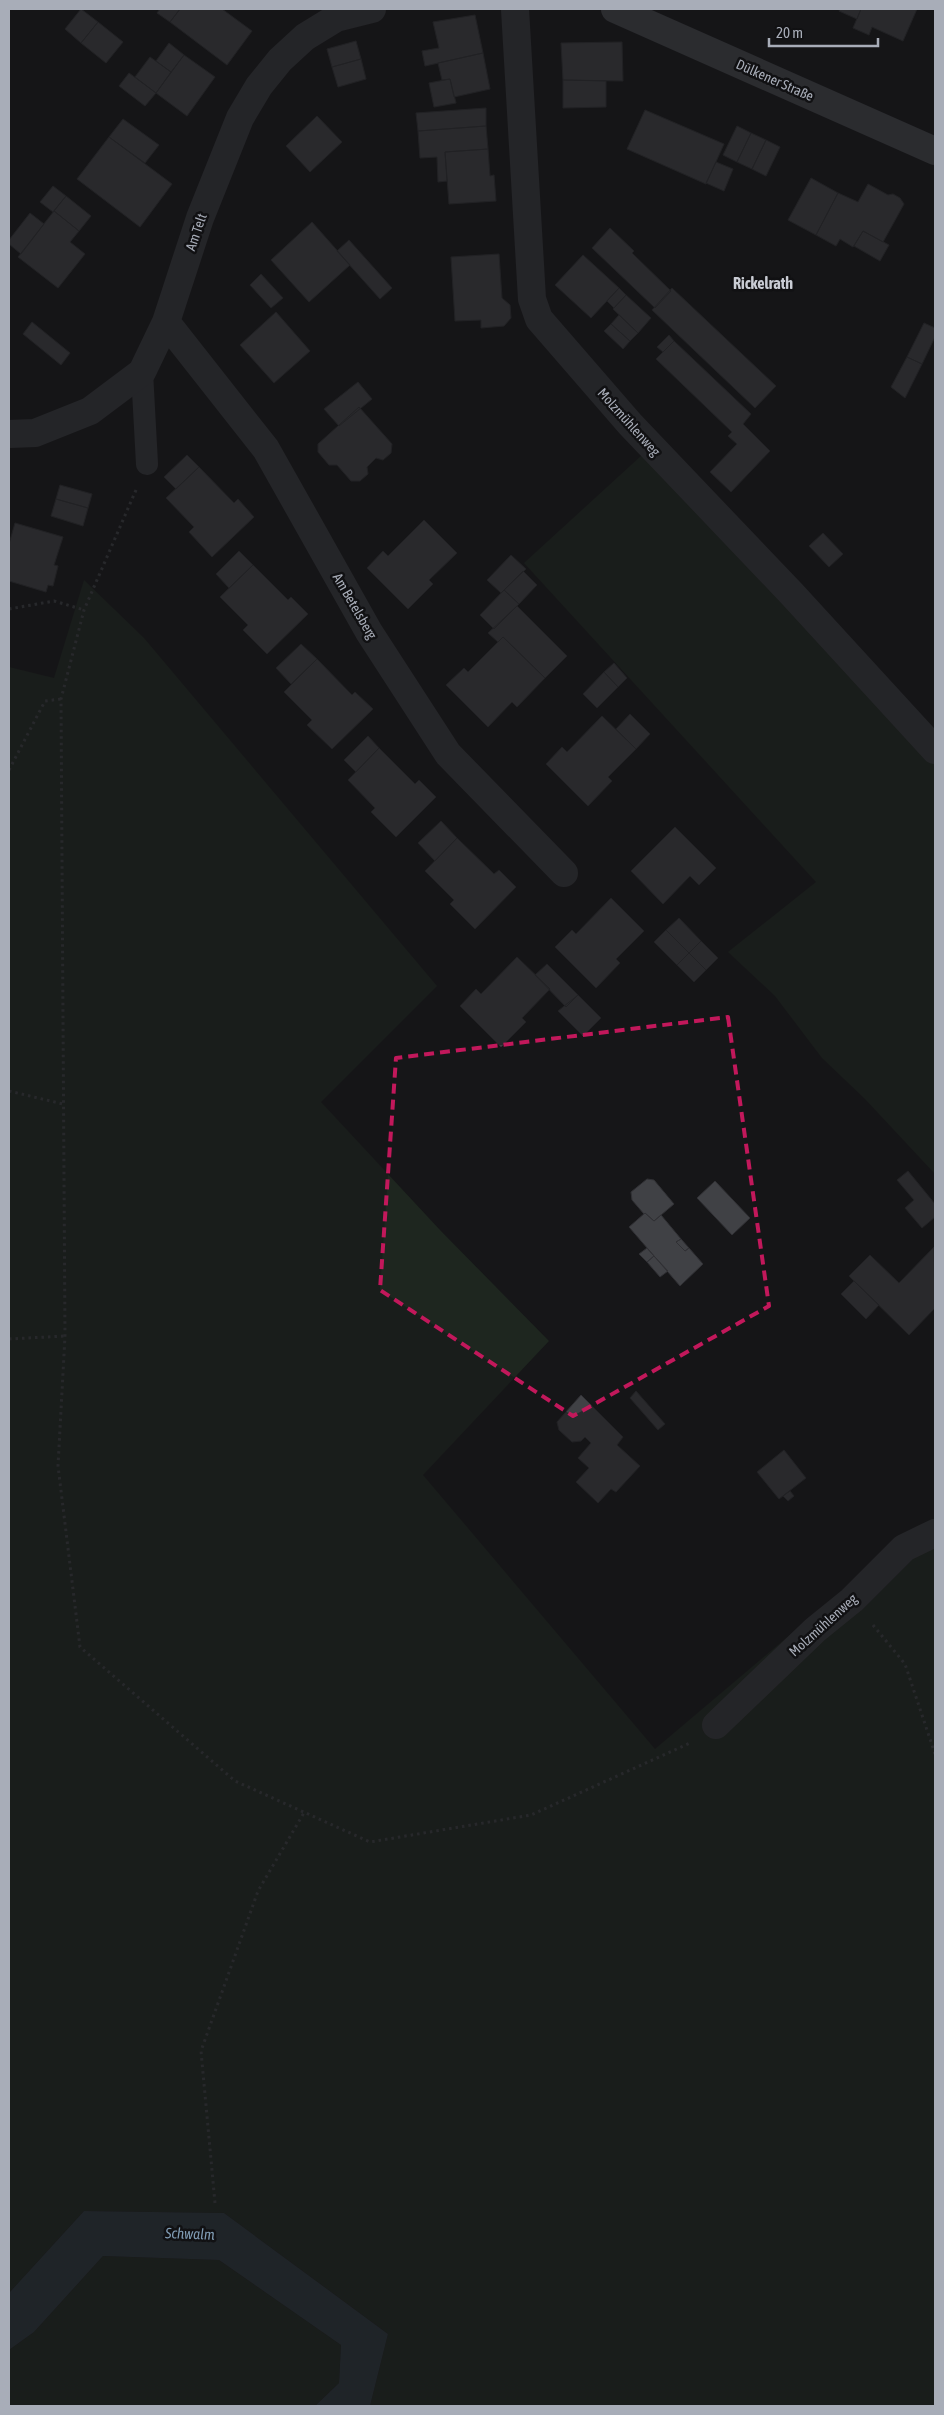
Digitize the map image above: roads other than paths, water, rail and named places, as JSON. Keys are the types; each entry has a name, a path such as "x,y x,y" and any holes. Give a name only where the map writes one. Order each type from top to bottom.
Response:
{"main road":[{"name":"Dülkener Straße","path":"614,9 935,151"}],"street":[{"name":"Am Telt","path":"9,434 35,433 90,411 142,372 166,322 200,218 240,118 259,86 280,60 305,37 336,18 372,9"},
{"name":"Molzmühlenweg","path":"514,9 532,300 539,319 630,424 792,594 935,750"},
{"name":"Am Betelsberg","path":"166,322 266,449 369,632 448,754 564,873"},
{"name":"Molzmühlenweg","path":"716,1726 815,1630 852,1600 904,1548 935,1533"}],"lane":[{"path":"142,372 147,464"}],"water":[{"name":"Schwalm","path":"84,2211 224,2213 388,2334 370,2406 315,2406 339,2383 341,2345 219,2260 103,2256 34,2332 9,2350 9,2293"}],"district":[{"name":"Rickelrath","path":"763,283"}]}
